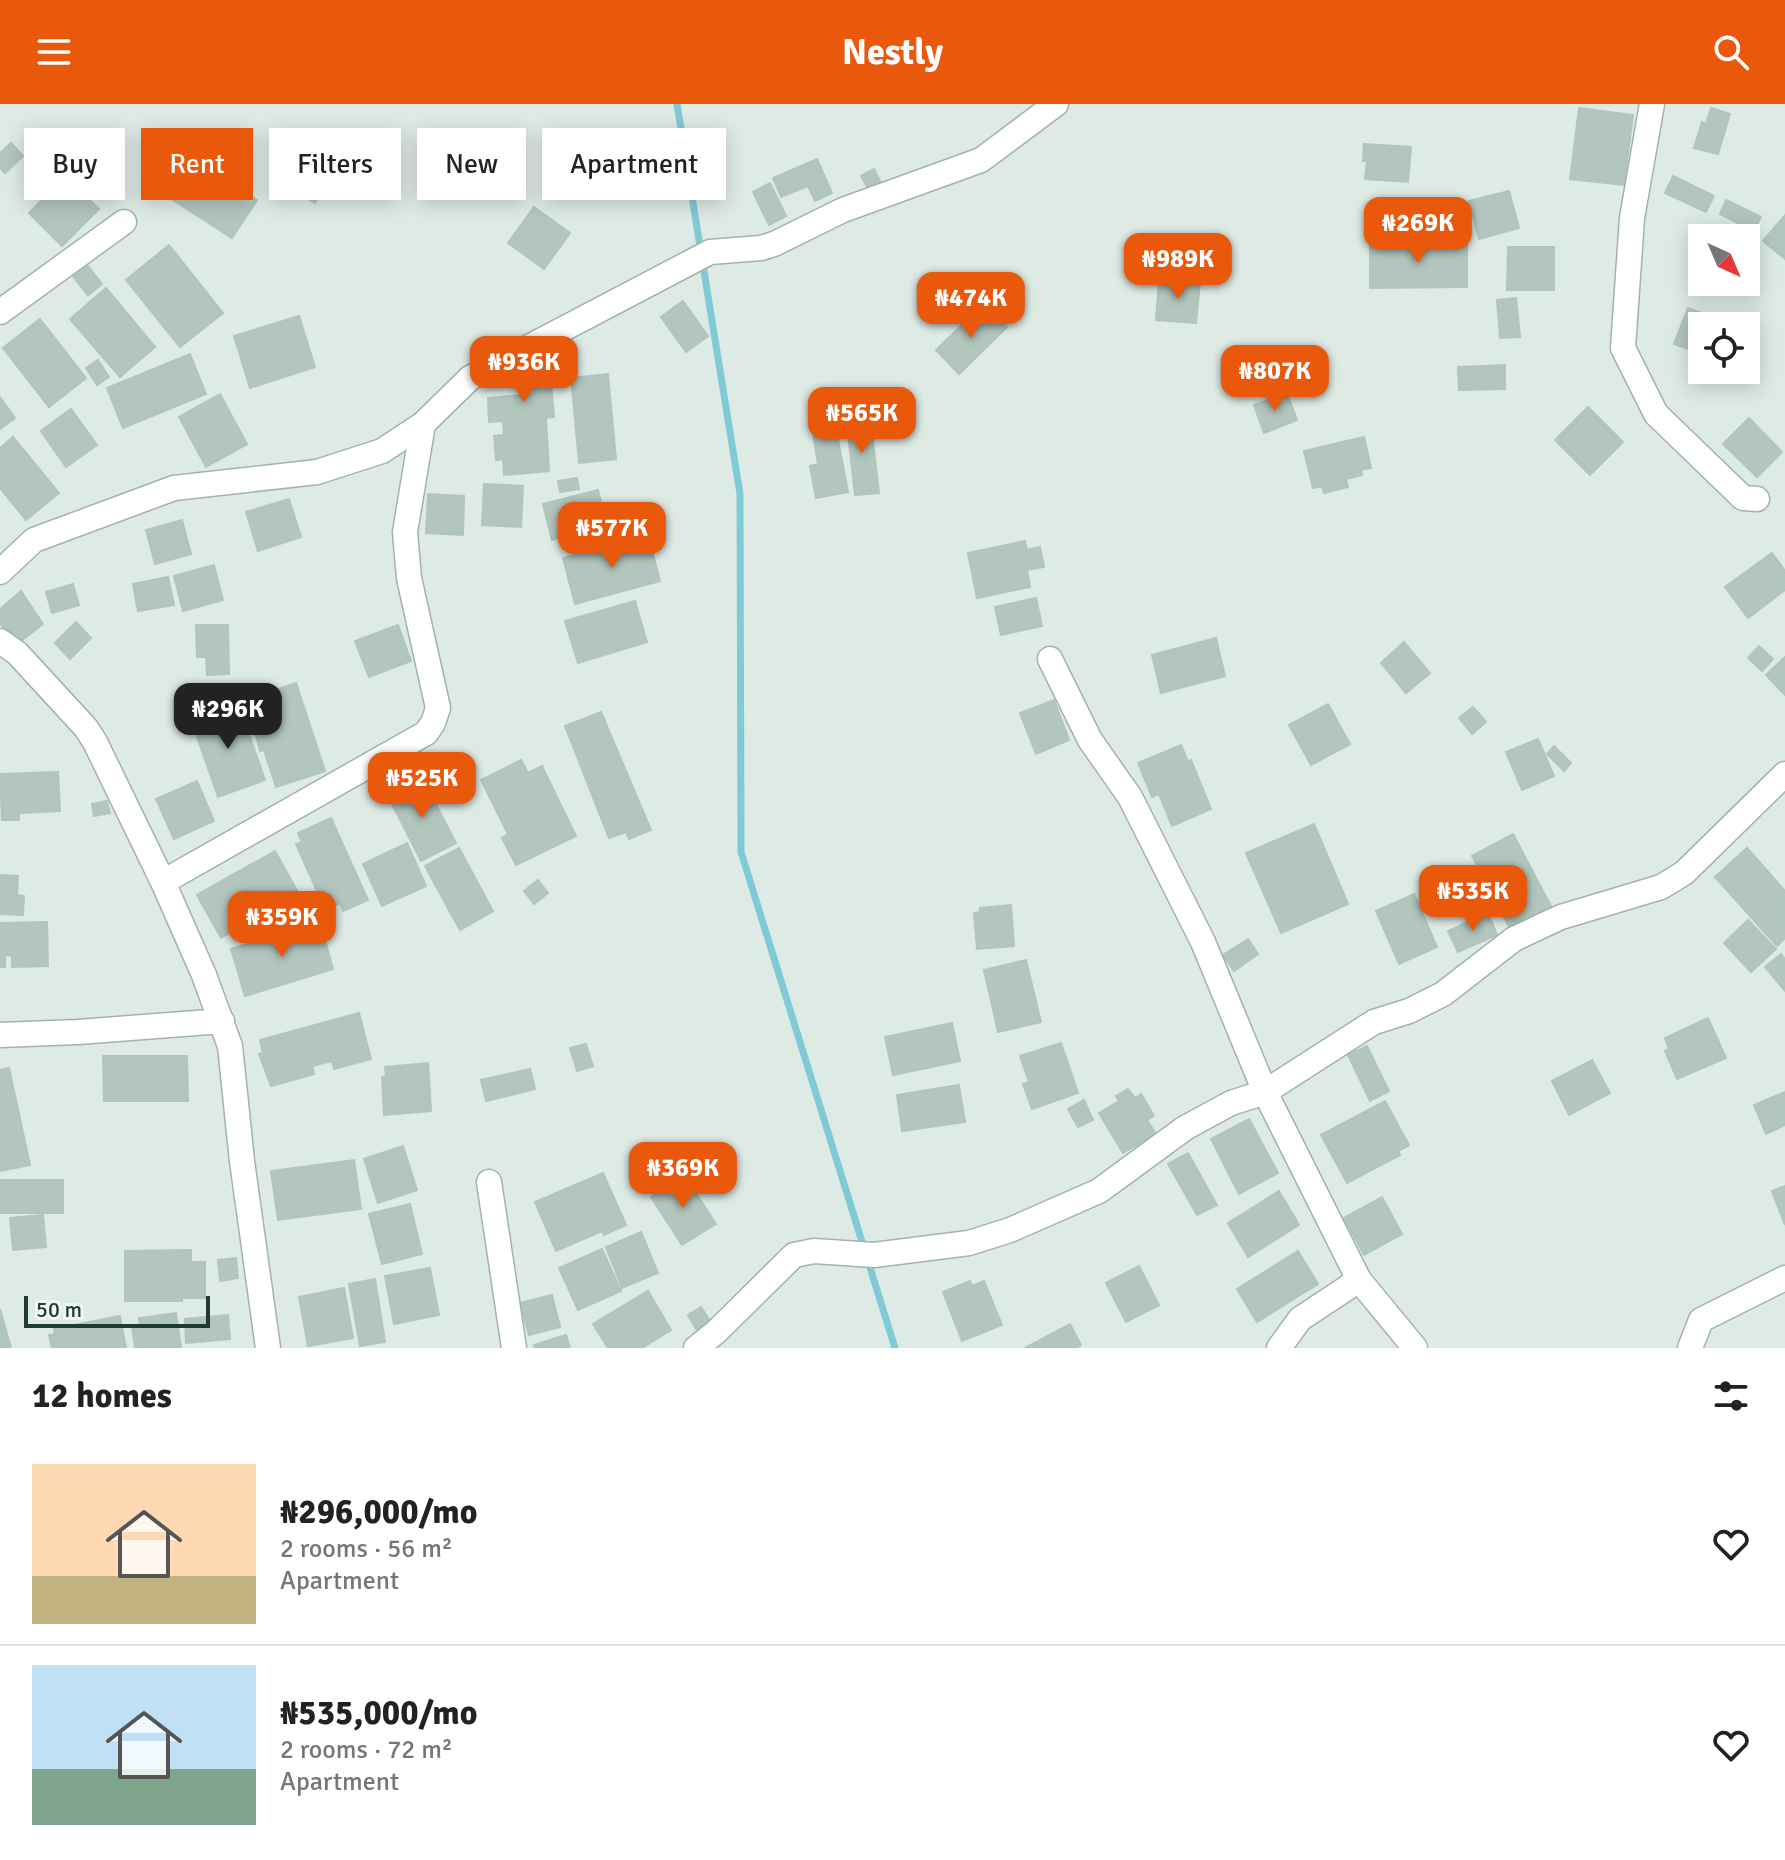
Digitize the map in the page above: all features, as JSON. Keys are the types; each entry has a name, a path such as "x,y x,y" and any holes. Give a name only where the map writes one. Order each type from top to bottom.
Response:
{"street":[{"path":"0,572 34,540 174,488 317,472 382,451 423,424 470,378 710,252 774,244 843,210 981,160 1056,104"},
{"path":"1652,104 1632,218 1623,348 1656,414 1743,498 1757,499"},
{"path":"0,312 124,222"},
{"path":"163,882 426,733 433,723 438,708 409,578 405,532 423,424"},
{"path":"0,641 17,653 86,728 163,882 222,1021 230,1046 242,1161 268,1348"},
{"path":"1050,659 1090,740 1130,797 1203,942 1265,1092 1359,1280 1415,1348"},
{"path":"696,1348 794,1255 814,1251 874,1255 908,1253 969,1243 1010,1230 1099,1191 1185,1128 1231,1103 1265,1092 1374,1022 1409,1011 1443,994 1514,939 1561,917 1661,887 1673,880 1684,873 1785,774"},
{"path":"0,1035 222,1021"},
{"path":"489,1182 514,1348"},
{"path":"1690,1348 1701,1320 1785,1278"},
{"path":"1279,1348 1300,1319 1359,1280"}],"building":[{"path":"1579,108 1633,115 1624,185 1570,179"},
{"path":"1711,108 1730,114 1718,154 1694,148 1702,122 1706,124"},
{"path":"11,143 23,156 5,173 0,168 0,153"},
{"path":"1364,144 1411,147 1408,182 1365,179 1367,161 1363,161"},
{"path":"817,159 832,193 815,201 808,186 781,197 773,178"},
{"path":"874,169 885,191 873,198 861,176"},
{"path":"1673,176 1714,196 1706,212 1665,193"},
{"path":"770,183 786,216 769,225 753,192"},
{"path":"1509,191 1519,228 1479,239 1469,201"},
{"path":"253,197 257,200 232,238 173,200 253,200"},
{"path":"42,200 90,200 99,209 62,246 29,213"},
{"path":"1726,200 1761,217 1758,224 1740,224 1720,214"},
{"path":"534,207 570,233 544,269 508,243"},
{"path":"1785,215 1785,259 1763,241"},
{"path":"1467,242 1467,287 1370,288 1370,243"},
{"path":"169,245 223,313 180,347 126,280"},
{"path":"1508,247 1554,247 1554,290 1507,290"},
{"path":"85,262 102,284 88,295 71,274"},
{"path":"1159,279 1200,282 1196,323 1156,320"},
{"path":"106,288 155,347 120,377 70,319"},
{"path":"1516,298 1520,337 1500,338 1497,300"},
{"path":"683,301 708,336 686,352 661,317"},
{"path":"1688,308 1699,312 1688,312 1688,349 1674,344"},
{"path":"978,309 987,317 992,312 1007,327 959,374 936,350"},
{"path":"299,316 315,367 250,388 234,336"},
{"path":"40,319 86,378 49,407 3,348"},
{"path":"190,354 206,394 123,428 107,388"},
{"path":"98,360 109,377 97,385 86,368"},
{"path":"1505,365 1505,389 1459,390 1458,367"},
{"path":"608,374 616,459 579,463 571,378"},
{"path":"537,379 537,384 551,383 554,417 489,422 488,398 522,395 521,380"},
{"path":"1287,393 1297,420 1264,433 1254,405"},
{"path":"220,394 247,444 206,467 179,417"},
{"path":"0,397 15,418 0,429"},
{"path":"1588,407 1623,442 1590,475 1555,440"},
{"path":"71,409 97,445 66,467 41,431"},
{"path":"870,415 879,493 855,495 846,417"},
{"path":"1749,418 1782,452 1757,477 1723,444"},
{"path":"546,419 549,471 504,475 503,459 496,460 494,436 504,435 503,422"},
{"path":"836,429 848,492 816,498 810,466 818,464 813,433"},
{"path":"13,437 59,493 26,520 0,488 0,448"},
{"path":"1364,437 1371,468 1361,470 1362,475 1346,479 1348,487 1324,493 1322,486 1313,488 1304,451"},
{"path":"577,478 579,489 560,492 558,481"},
{"path":"484,484 523,486 521,527 482,525"},
{"path":"598,490 607,526 552,540 543,504"},
{"path":"428,494 464,496 463,535 426,533"},
{"path":"289,499 301,537 258,551 246,512"},
{"path":"182,520 191,554 155,564 146,530"},
{"path":"648,535 660,581 575,604 563,558"},
{"path":"1025,541 1027,550 1040,547 1044,567 1027,570 1030,587 977,598 968,553"},
{"path":"1772,553 1785,571 1785,590 1748,618 1725,587"},
{"path":"214,565 223,600 183,611 174,576"},
{"path":"168,577 174,605 138,611 133,584"},
{"path":"73,584 79,605 52,613 46,592"},
{"path":"21,591 43,624 21,641 0,624 0,609"},
{"path":"1036,598 1042,626 1001,635 995,607"},
{"path":"635,601 647,642 578,663 565,621"},
{"path":"76,622 91,638 70,659 55,643"},
{"path":"196,625 228,625 229,674 207,675 206,657 197,657"},
{"path":"398,625 411,661 369,677 355,641"},
{"path":"1216,638 1225,676 1161,693 1152,655"},
{"path":"1404,642 1430,673 1406,693 1381,663"},
{"path":"1759,646 1773,659 1762,671 1748,658"},
{"path":"1785,657 1785,695 1766,675"},
{"path":"296,683 325,771 276,787 264,750 260,751 247,700"},
{"path":"1054,700 1069,740 1036,754 1020,713"},
{"path":"1328,704 1350,744 1311,765 1289,725"},
{"path":"239,706 265,780 218,797 192,722"},
{"path":"1473,707 1486,722 1472,734 1459,718"},
{"path":"601,712 651,830 629,839 626,832 609,838 565,726"},
{"path":"1538,739 1554,776 1522,790 1506,752"},
{"path":"1181,745 1188,762 1191,760 1211,809 1172,826 1159,794 1152,797 1138,763"},
{"path":"1554,746 1571,763 1564,771 1547,754"},
{"path":"521,760 528,773 542,766 576,836 516,865 502,838 508,834 481,780"},
{"path":"58,772 60,811 19,813 19,820 2,820 0,774"},
{"path":"422,778 456,843 421,861 388,796"},
{"path":"197,781 214,821 174,839 156,799"},
{"path":"107,801 110,813 94,816 92,804"},
{"path":"331,818 368,900 343,911 340,903 325,909 296,844 302,842 298,833"},
{"path":"1314,824 1348,904 1281,933 1246,853"},
{"path":"1513,834 1552,908 1510,929 1472,856"},
{"path":"407,843 426,886 382,906 363,864"},
{"path":"459,848 493,911 460,930 425,866"},
{"path":"1747,848 1785,891 1785,938 1777,946 1715,877"},
{"path":"275,851 299,894 221,938 197,895"},
{"path":"0,875 18,876 17,895 24,896 23,915 0,914"},
{"path":"1469,876 1479,895 1464,902 1455,884"},
{"path":"538,880 548,893 534,904 524,891"},
{"path":"1414,894 1437,947 1399,964 1376,911"},
{"path":"1011,905 1014,946 977,949 974,913 980,912 980,908"},
{"path":"1488,913 1497,935 1458,952 1448,931"},
{"path":"1748,920 1776,949 1751,972 1724,943"},
{"path":"47,922 48,966 12,967 12,956 5,955 5,967 0,967 0,923"},
{"path":"320,922 333,969 245,996 231,949"},
{"path":"1248,939 1258,954 1234,971 1223,955"},
{"path":"1781,954 1785,959 1785,991 1765,967"},
{"path":"1026,960 1041,1022 998,1032 984,970"},
{"path":"359,1013 371,1059 334,1069 332,1061 312,1066 314,1074 271,1086 259,1054 263,1053 260,1040"},
{"path":"1708,1018 1726,1058 1677,1079 1665,1051 1669,1049 1665,1038"},
{"path":"952,1023 960,1061 893,1075 885,1037"},
{"path":"1061,1043 1078,1093 1032,1109 1023,1084 1029,1082 1020,1056"},
{"path":"586,1044 593,1066 577,1071 570,1048"},
{"path":"1367,1046 1389,1091 1370,1101 1348,1055"},
{"path":"103,1056 187,1056 188,1101 104,1101"},
{"path":"1592,1060 1610,1093 1569,1115 1552,1081"},
{"path":"428,1063 431,1111 384,1115 382,1077 386,1076 385,1067"},
{"path":"9,1068 30,1165 0,1171 0,1070"},
{"path":"530,1069 535,1089 486,1101 481,1080"},
{"path":"959,1085 965,1122 902,1131 897,1095"},
{"path":"1128,1089 1135,1098 1141,1094 1154,1116 1147,1120 1156,1134 1123,1153 1099,1113 1119,1101 1116,1096"},
{"path":"1785,1092 1785,1125 1766,1134 1754,1105"},
{"path":"1084,1100 1093,1120 1078,1127 1068,1109"},
{"path":"1385,1101 1409,1145 1398,1151 1400,1155 1347,1183 1321,1135"},
{"path":"1249,1119 1278,1173 1239,1194 1211,1139"},
{"path":"403,1146 417,1190 378,1203 364,1159"},
{"path":"1188,1153 1217,1205 1197,1215 1168,1164"},
{"path":"354,1160 361,1209 278,1220 271,1171"},
{"path":"603,1173 626,1225 604,1235 602,1231 556,1251 535,1202"},
{"path":"684,1175 716,1224 682,1245 651,1197"},
{"path":"0,1180 63,1180 63,1213 0,1213"},
{"path":"1785,1186 1785,1225 1772,1191"},
{"path":"1279,1191 1299,1225 1248,1257 1228,1223"},
{"path":"1382,1197 1402,1234 1364,1255 1344,1218"},
{"path":"410,1204 422,1254 382,1264 369,1214"},
{"path":"43,1215 46,1247 13,1250 10,1218"},
{"path":"641,1232 658,1273 622,1288 606,1247"},
{"path":"602,1249 621,1291 578,1310 559,1268"},
{"path":"191,1250 191,1262 205,1262 205,1298 125,1301 125,1251"},
{"path":"1298,1251 1318,1284 1257,1322 1237,1289"},
{"path":"236,1258 238,1278 220,1281 218,1260"},
{"path":"1139,1266 1159,1305 1126,1322 1106,1283"},
{"path":"430,1268 439,1315 394,1324 385,1276"},
{"path":"375,1279 385,1342 360,1346 349,1284"},
{"path":"970,1281 972,1286 984,1281 1002,1325 962,1341 943,1292"},
{"path":"344,1288 353,1338 308,1346 299,1297"},
{"path":"648,1291 671,1330 642,1348 608,1348 593,1324"},
{"path":"552,1295 560,1327 529,1335 520,1303"},
{"path":"701,1307 710,1321 696,1329 688,1315"},
{"path":"0,1309 11,1348 0,1348"},
{"path":"176,1313 181,1348 135,1348 132,1326 140,1325 139,1318"},
{"path":"228,1315 230,1339 186,1343 185,1319"},
{"path":"120,1316 126,1348 52,1348 49,1335 55,1334 54,1329"},
{"path":"1070,1324 1081,1345 1076,1348 1025,1348"},
{"path":"566,1335 570,1348 535,1348 534,1345"}],"waterway":[{"path":"677,104 740,494 741,852 895,1348"}]}
